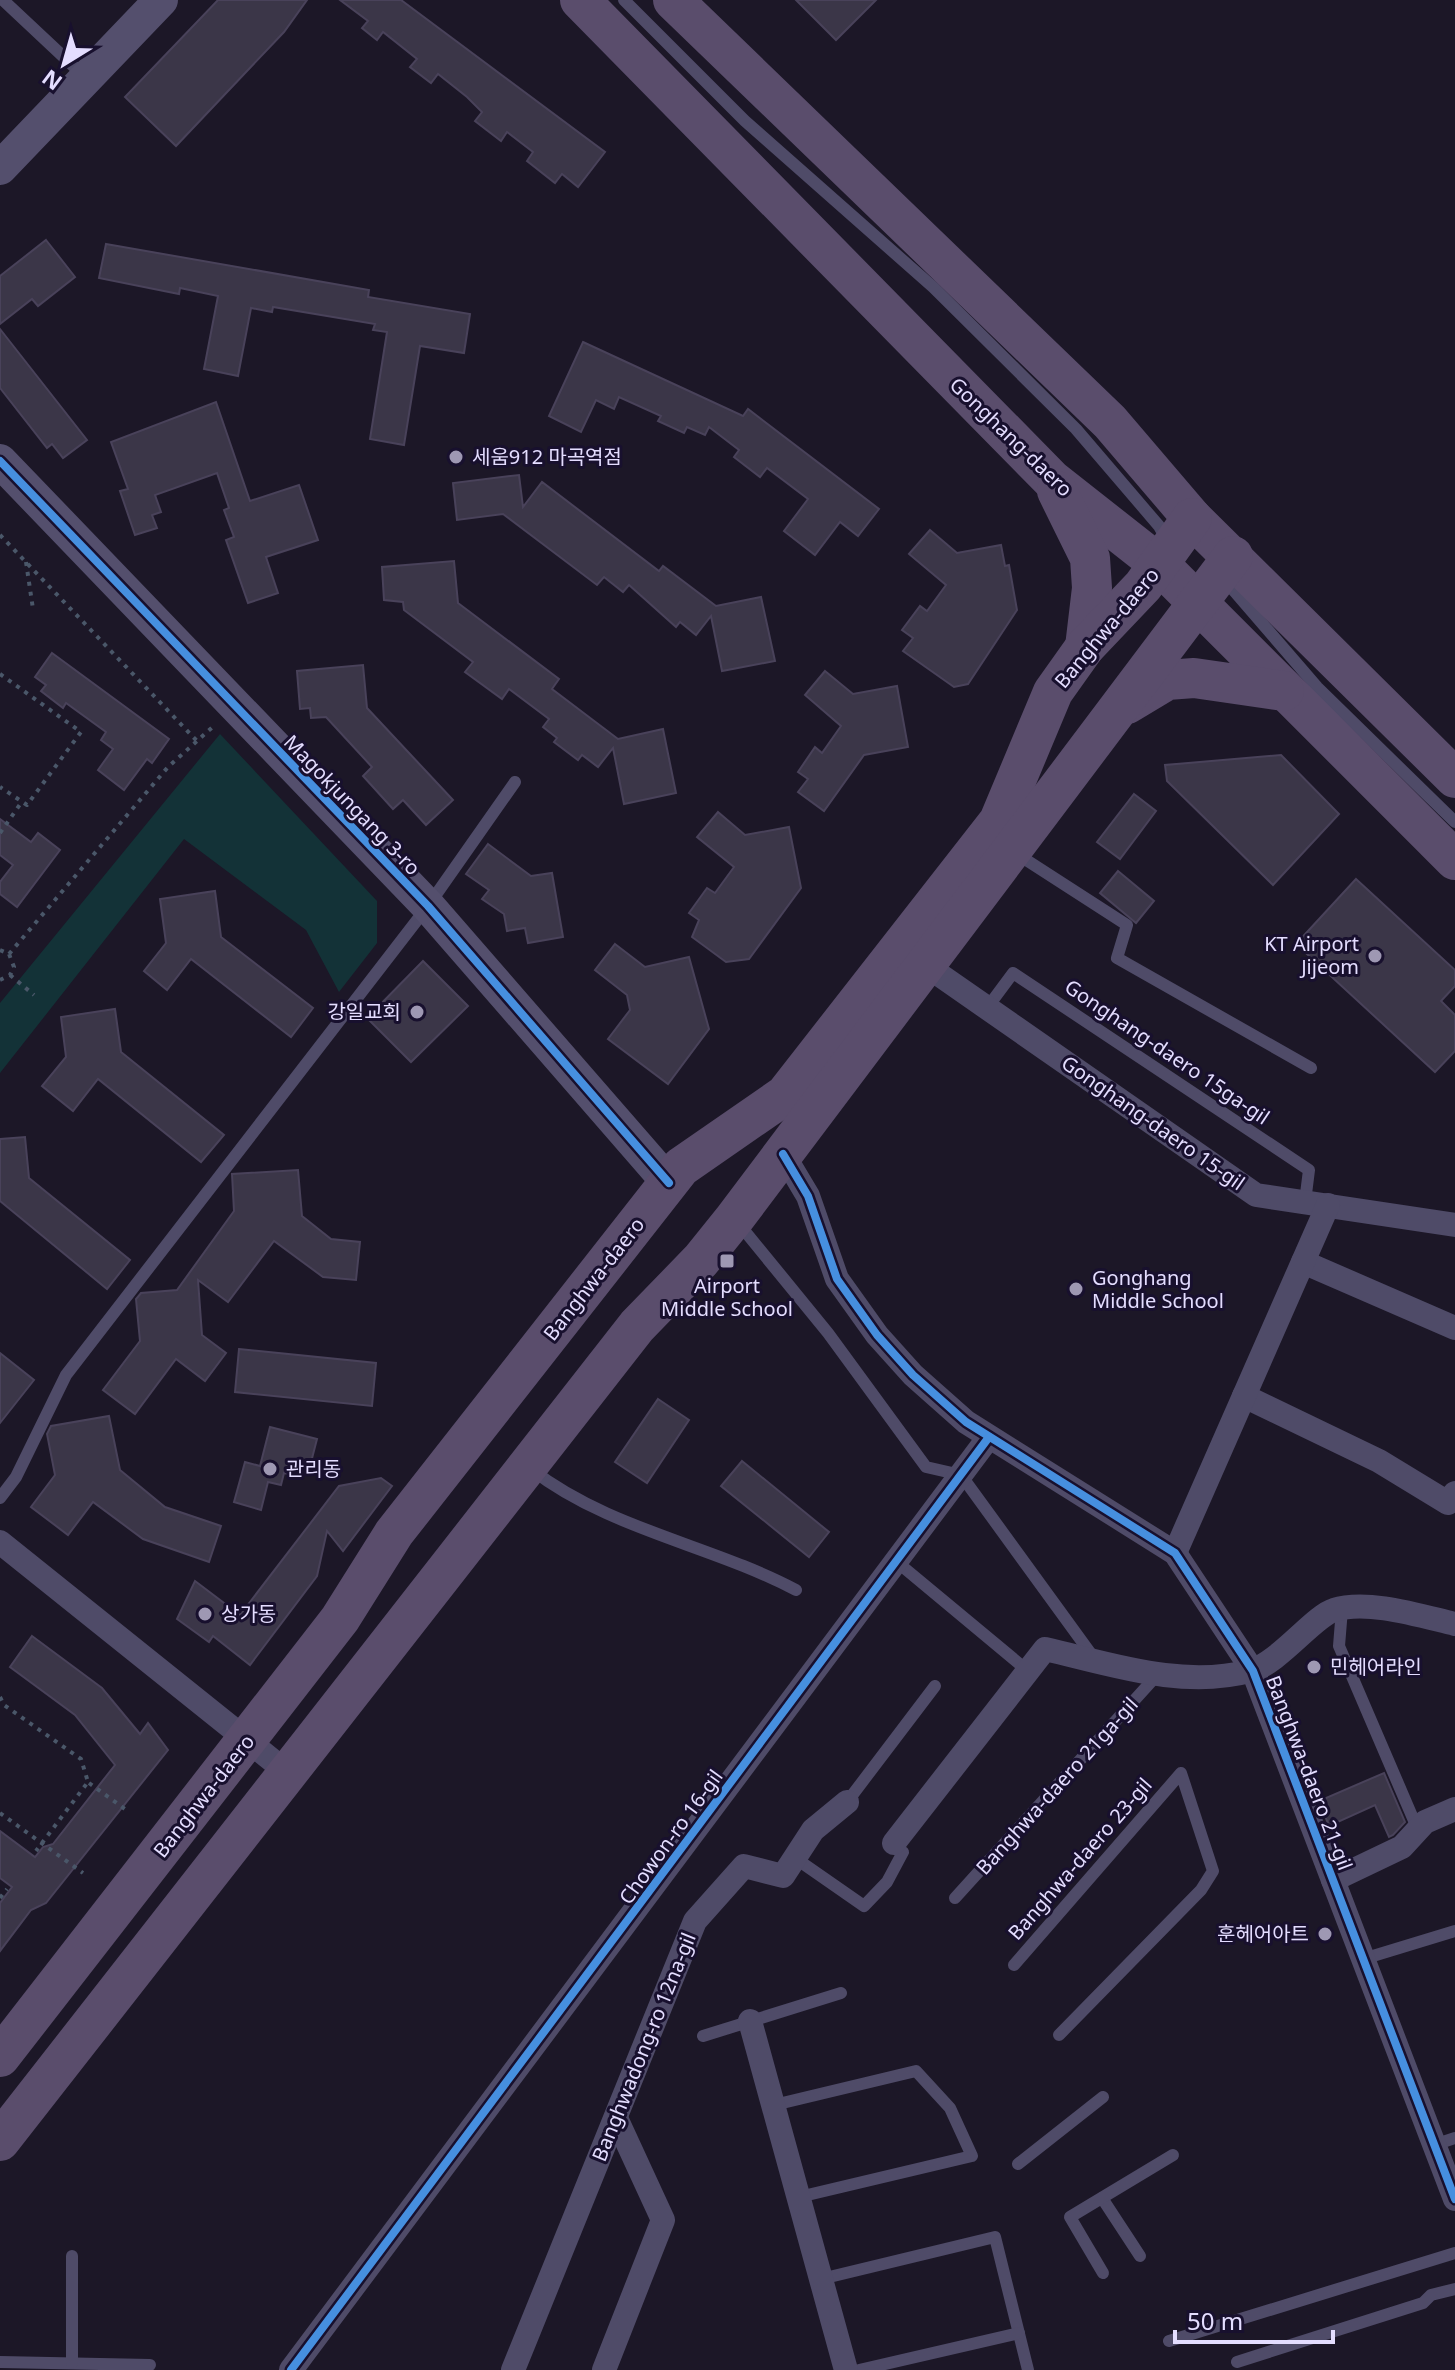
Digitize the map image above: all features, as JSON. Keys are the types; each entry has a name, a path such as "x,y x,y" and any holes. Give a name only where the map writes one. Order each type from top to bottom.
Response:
{"main road":[{"name":"Gonghang-daero","path":"580,0 1052,480 1174,543 1455,778"},
{"name":"Gonghang-daero","path":"673,0 1110,422 1174,543 1216,577 1284,691 1455,860"},
{"path":"1052,480 1090,558 1092,588 1085,647"},
{"name":"Banghwa-daero","path":"0,2057 340,1619 394,1533 669,1183 696,1154 785,1095 999,821 1053,692 1085,647 1174,543"},
{"path":"0,2141 530,1468 637,1326 701,1260 734,1219 1216,577"},
{"path":"1114,713 1167,680 1194,678 1284,691"}],"street":[{"path":"0,168 161,0"},
{"name":"Magokjungang 3-ro","path":"0,461 428,906 669,1183"},
{"name":"Gonghang-daero 15-gil","path":"924,964 1256,1195 1455,1225"},
{"name":"Banghwa-daero 21-gil","path":"783,1154 808,1196 837,1279 877,1335 913,1375 966,1422 1175,1553 1253,1671 1363,1959 1445,2141 1455,2199"},
{"path":"1175,1553 1303,1262 1317,1204"},
{"path":"1303,1262 1455,1328"},
{"path":"1244,1396 1379,1461 1448,1503 1455,1493"},
{"name":"Chowon-ro 16-gil","path":"291,2370 989,1437"},
{"path":"0,1542 288,1773"},
{"path":"1253,1671 1299,1640 1333,1610 1380,1607 1455,1624"},
{"name":"Banghwa-daero 21ga-gil","path":"898,1848 1045,1649 1184,1679 1253,1671"},
{"path":"795,1858 813,1830 847,1802"},
{"path":"1333,1880 1402,1847 1425,1822 1455,1809"},
{"name":"Banghwadong-ro 12na-gil","path":"513,2370 695,1921 744,1866 783,1876 795,1858"},
{"path":"750,2021 846,2370"},
{"path":"604,2370 663,2220 616,2118"}],"lane":[{"path":"3,0 86,79"},
{"path":"624,0 745,121 933,287 1076,429 1174,543"},
{"path":"1216,577 1317,687 1455,822"},
{"path":"0,1498 16,1477 66,1375 428,906 515,782"},
{"path":"1010,849 1127,925 1117,958 1311,1068"},
{"name":"Gonghang-daero 15ga-gil","path":"987,1008 1013,973 1309,1170 1317,1204"},
{"path":"734,1219 828,1333 926,1467 961,1475 1096,1661"},
{"path":"530,1468 558,1490 666,1537 753,1567 796,1590"},
{"path":"897,1562 1028,1671"},
{"path":"1342,1609 1339,1646 1418,1830"},
{"name":"Banghwa-daero 21ga-gil","path":"955,1898 1159,1673"},
{"path":"847,1802 935,1686"},
{"name":"Banghwa-daero 23-gil","path":"1014,1965 1181,1773 1213,1871 1201,1890 1059,2035"},
{"path":"795,1858 864,1906 887,1882 898,1848"},
{"path":"1363,1959 1455,1931"},
{"path":"703,2036 841,1993"},
{"path":"774,2105 916,2071 950,2108 972,2156 799,2197"},
{"path":"1018,2164 1103,2097"},
{"path":"1103,2273 1070,2217 1173,2155"},
{"path":"1102,2198 1140,2256"},
{"path":"821,2279 995,2237 1028,2370"},
{"path":"1169,2341 1455,2253"},
{"path":"72,2256 72,2363"},
{"path":"1237,2362 1423,2303 1431,2295 1455,2289"},
{"path":"859,2370 1019,2333"},
{"path":"0,2362 35,2366 72,2363 150,2365"}],"path":[{"path":"0,536 197,741"},
{"path":"26,560 33,609"},
{"path":"0,674 81,732 27,805 0,787"},
{"path":"9,954 168,767 220,720"},
{"path":"0,833 21,803"},
{"path":"0,950 9,954 14,962 10,975 0,980"},
{"path":"10,975 34,995"},
{"path":"0,1697 2,1706 81,1759 88,1782 129,1812"},
{"path":"36,1851 88,1782"},
{"path":"0,1813 83,1873"},
{"path":"0,1898 7,1889"}],"green space":[{"path":"220,734 377,901 377,943 339,992 306,930 184,839 0,1073 0,1003"}],"building":[{"path":"218,0 307,0 284,32 176,146 125,97"},
{"path":"340,0 401,0 605,152 578,187 562,174 555,183 527,161 533,152 507,132 501,141 475,121 482,112 467,97 438,74 431,83 410,67 417,59 383,32 377,40 362,28 368,21"},
{"path":"796,0 876,0 836,40"},
{"path":"46,240 75,277 38,306 32,299 0,324 0,276"},
{"path":"106,244 369,290 368,297 470,314 464,353 420,346 404,445 370,439 387,332 373,330 375,324 273,307 272,312 251,308 238,376 204,369 218,296 180,288 179,294 99,278"},
{"path":"0,329 87,440 63,458 52,444 47,448 0,388"},
{"path":"583,342 743,416 748,409 879,509 858,536 840,522 815,555 784,531 808,499 767,468 760,477 734,457 739,450 709,427 705,435 687,427 684,433 658,421 661,416 619,397 614,409 596,400 581,432 549,416"},
{"path":"216,402 250,501 299,485 318,540 266,557 278,593 248,603 226,540 234,537 224,510 229,508 217,473 155,495 161,512 152,515 157,528 135,535 120,491 128,489 111,442"},
{"path":"519,475 523,507 542,482 659,571 663,566 716,606 761,597 775,661 722,671 711,616 696,635 680,622 676,627 629,585 623,592 604,577 597,585 503,514 457,520 453,483"},
{"path":"930,530 957,553 1001,545 1005,566 1009,565 1017,610 968,684 954,687 903,651 913,638 902,630 920,606 927,611 946,585 909,554"},
{"path":"454,561 458,603 559,679 552,689 618,739 663,729 676,793 624,804 613,748 598,767 582,755 578,760 554,742 557,738 543,727 549,719 509,689 502,699 465,672 473,662 404,610 403,602 384,600 382,567"},
{"path":"52,653 169,739 152,763 147,759 124,790 98,770 113,749 101,740 106,732 66,703 63,708 41,691 46,685 35,677"},
{"path":"363,665 367,708 453,800 426,825 403,800 393,809 363,776 372,767 326,717 311,718 310,708 300,709 297,671"},
{"path":"825,671 853,694 897,686 908,747 864,755 824,811 798,792 808,779 798,772 815,747 822,753 841,726 805,695"},
{"path":"1281,755 1339,814 1273,885 1167,781 1165,765"},
{"path":"1134,794 1156,811 1120,859 1097,842"},
{"path":"718,812 745,835 789,827 801,888 749,959 726,962 692,937 699,920 689,913 707,888 715,893 734,867 697,837"},
{"path":"0,819 31,842 38,833 60,850 17,907 0,894 0,882 13,865 0,855"},
{"path":"488,844 531,876 552,873 563,937 528,943 525,928 507,931 504,914 482,899 489,890 466,874"},
{"path":"1118,871 1154,901 1136,923 1100,893"},
{"path":"1356,879 1455,970 1455,986 1441,1001 1455,1015 1455,1051 1435,1072 1296,944"},
{"path":"215,891 221,937 313,1008 291,1037 191,959 167,990 144,971 166,943 160,899"},
{"path":"615,944 645,967 689,957 709,1029 668,1084 608,1039 630,1010 627,995 595,970"},
{"name":"강일교회","path":"423,961 468,1006 411,1062 367,1018"},
{"path":"115,1009 121,1052 224,1135 201,1162 98,1079 73,1111 42,1086 66,1057 61,1017"},
{"path":"25,1137 29,1178 130,1260 107,1289 0,1201 0,1139"},
{"path":"298,1170 302,1216 331,1239 360,1242 356,1280 323,1277 274,1241 228,1302 198,1280 202,1335 226,1353 205,1381 176,1359 135,1414 103,1390 140,1341 136,1299 141,1293 177,1290 234,1211 232,1174"},
{"path":"239,1349 376,1363 372,1406 235,1392"},
{"path":"0,1353 34,1380 0,1423"},
{"path":"658,1399 689,1420 647,1483 615,1462"},
{"path":"109,1416 120,1470 165,1507 221,1526 209,1562 143,1539 93,1502 68,1535 31,1507 55,1475 47,1434 51,1426"},
{"name":"관리동","path":"270,1427 317,1439 309,1470 298,1468 296,1476 284,1473 281,1485 268,1482 261,1510 234,1502 245,1462 260,1466"},
{"path":"742,1461 829,1532 809,1557 721,1486"},
{"path":"381,1478 392,1486 343,1551 327,1531 317,1576 250,1665 213,1636 209,1642 177,1619 195,1581 240,1615 339,1486"},
{"path":"32,1636 102,1688 140,1734 148,1723 168,1750 46,1903 31,1910 0,1951 0,1903 12,1887 0,1878 0,1831 35,1857 43,1847 53,1844 115,1765 75,1715 10,1667"},
{"path":"1384,1773 1405,1822 1393,1835 1389,1837 1375,1805 1329,1826 1319,1801"}],"cycle path":[{"path":"0,461 428,906 669,1183"},
{"path":"783,1154 808,1196 837,1279 877,1335 913,1375 966,1422 1175,1553 1253,1671 1455,2199"},
{"path":"291,2370 989,1437"}],"place":[{"name":"세움912 마곡역점","path":"456,457"},
{"name":"KT Airport Jijeom","path":"1375,956"},
{"name":"강일교회","path":"417,1012"},
{"name":"Airport Middle School","path":"727,1261"},
{"name":"Gonghang Middle School","path":"1076,1289"},
{"name":"관리동","path":"270,1469"},
{"name":"상가동","path":"205,1614"},
{"name":"민헤어라인","path":"1314,1667"},
{"name":"훈헤어아트","path":"1325,1934"}]}
